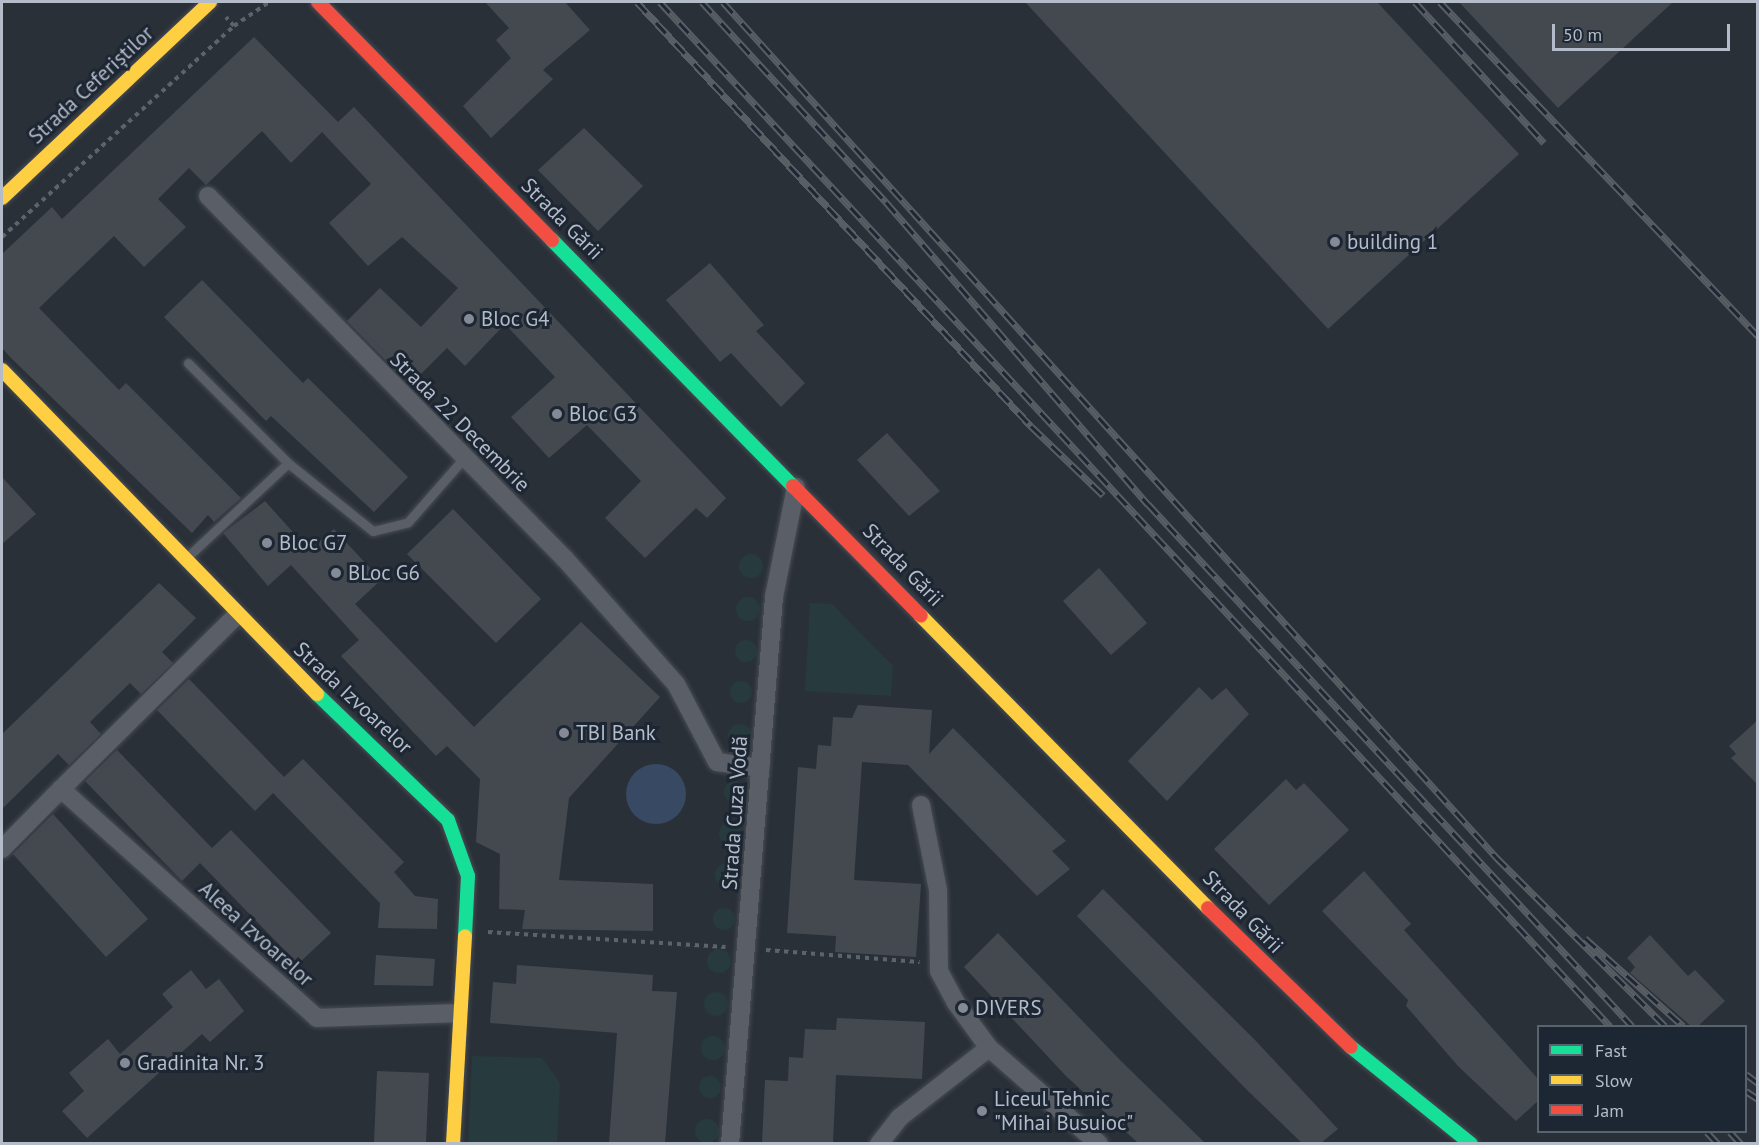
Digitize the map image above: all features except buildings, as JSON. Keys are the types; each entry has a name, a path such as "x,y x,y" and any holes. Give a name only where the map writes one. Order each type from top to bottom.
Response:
{"street":[{"name":"Strada Ceferiștilor","path":"2,198 210,2"},
{"name":"Strada Gării","path":"318,2 1321,1023 1471,1143"},
{"name":"Strada 22 Decembrie","path":"208,196 564,559 676,684 717,762 761,768"},
{"name":"Strada Izvoarelor","path":"2,370 236,616 439,806 466,859 465,931 453,1143"},
{"name":"Strada Cuza Vodă","path":"730,1143 774,597 796,487"},
{"path":"2,849 236,616"},
{"name":"Aleea Izvoarelor","path":"61,789 317,1018 459,1013"},
{"path":"921,805 938,890 939,971 989,1048 1099,1143"},
{"path":"879,1143 898,1118 989,1048"}],"lane":[{"path":"188,363 288,463 373,531 408,522 464,458"},
{"path":"184,560 288,463"}],"path":[{"path":"2,237 234,26 269,2"},
{"path":"225,16 234,26"},
{"path":"465,931 747,948 927,962 939,971"}],"green space":[{"path":"751,554 759,558 763,566 759,574 751,578 743,574 739,566 743,558"},
{"path":"748,597 756,601 760,609 756,617 748,621 740,617 736,609 740,601"},
{"path":"810,603 832,604 893,666 891,696 805,691"},
{"path":"742,640 750,640 757,647 757,655 750,662 742,662 735,655 735,647"},
{"path":"737,681 745,681 752,688 752,696 745,703 737,703 730,696 730,688"},
{"path":"740,724 748,728 752,736 748,744 740,748 732,744 728,736 732,728"},
{"path":"731,781 739,781 746,788 746,796 739,803 731,803 724,796 724,788"},
{"path":"731,822 739,826 743,834 739,842 731,846 723,842 719,834 723,826"},
{"path":"727,863 735,867 739,875 735,883 727,887 719,883 715,875 719,867"},
{"path":"720,908 728,908 735,915 735,923 728,930 720,930 713,923 713,915"},
{"path":"719,949 727,953 731,961 727,969 719,973 711,969 707,961 711,953"},
{"path":"716,992 724,996 728,1004 724,1012 716,1016 708,1012 704,1004 708,996"},
{"path":"713,1036 721,1040 725,1048 721,1056 713,1060 705,1056 701,1048 705,1040"},
{"path":"472,1056 542,1058 560,1083 557,1143 468,1143"},
{"path":"706,1076 714,1076 721,1083 721,1091 714,1098 706,1098 699,1091 699,1083"},
{"path":"707,1119 715,1123 719,1131 715,1139 707,1143 699,1139 695,1131 699,1123"}],"water":[{"path":"656,764 677,773 686,794 677,815 656,824 635,815 626,794 635,773"}],"railway":[{"path":"637,2 1031,426 1103,495"},
{"path":"660,2 1609,1025"},
{"path":"702,2 886,202 1148,504 1631,1025"},
{"path":"723,2 1496,857 1664,1025"},
{"path":"1415,2 1544,143"},
{"path":"1440,2 1758,336"},
{"path":"1585,938 1682,1025"},
{"path":"1747,1075 1758,1083"},
{"path":"1747,1092 1758,1099"},
{"path":"1708,1133 1718,1144"},
{"path":"1731,1133 1741,1144"}],"traffic: fast":[{"path":"552,240 793,486"},
{"path":"317,694 448,820 468,876 465,936"},
{"path":"1351,1047 1471,1144"}],"traffic: slow":[{"path":"2,198 210,2"},
{"path":"2,370 317,694"},
{"path":"921,616 1208,908"},
{"path":"453,1144 465,936"}],"traffic: jam":[{"path":"318,2 552,240"},
{"path":"793,486 921,616"},
{"path":"1208,908 1351,1047"}],"place":[{"name":"building 1","path":"1335,242"},
{"name":"Bloc G4","path":"469,319"},
{"name":"Bloc G3","path":"557,414"},
{"name":"Bloc G7","path":"267,543"},
{"name":"BLoc G6","path":"336,573"},
{"name":"TBI Bank","path":"564,733"},
{"name":"DIVERS","path":"963,1008"},
{"name":"Gradinita Nr. 3","path":"125,1063"},
{"name":"Liceul Tehnic \"Mihai Busuioc\"","path":"982,1111"}]}
